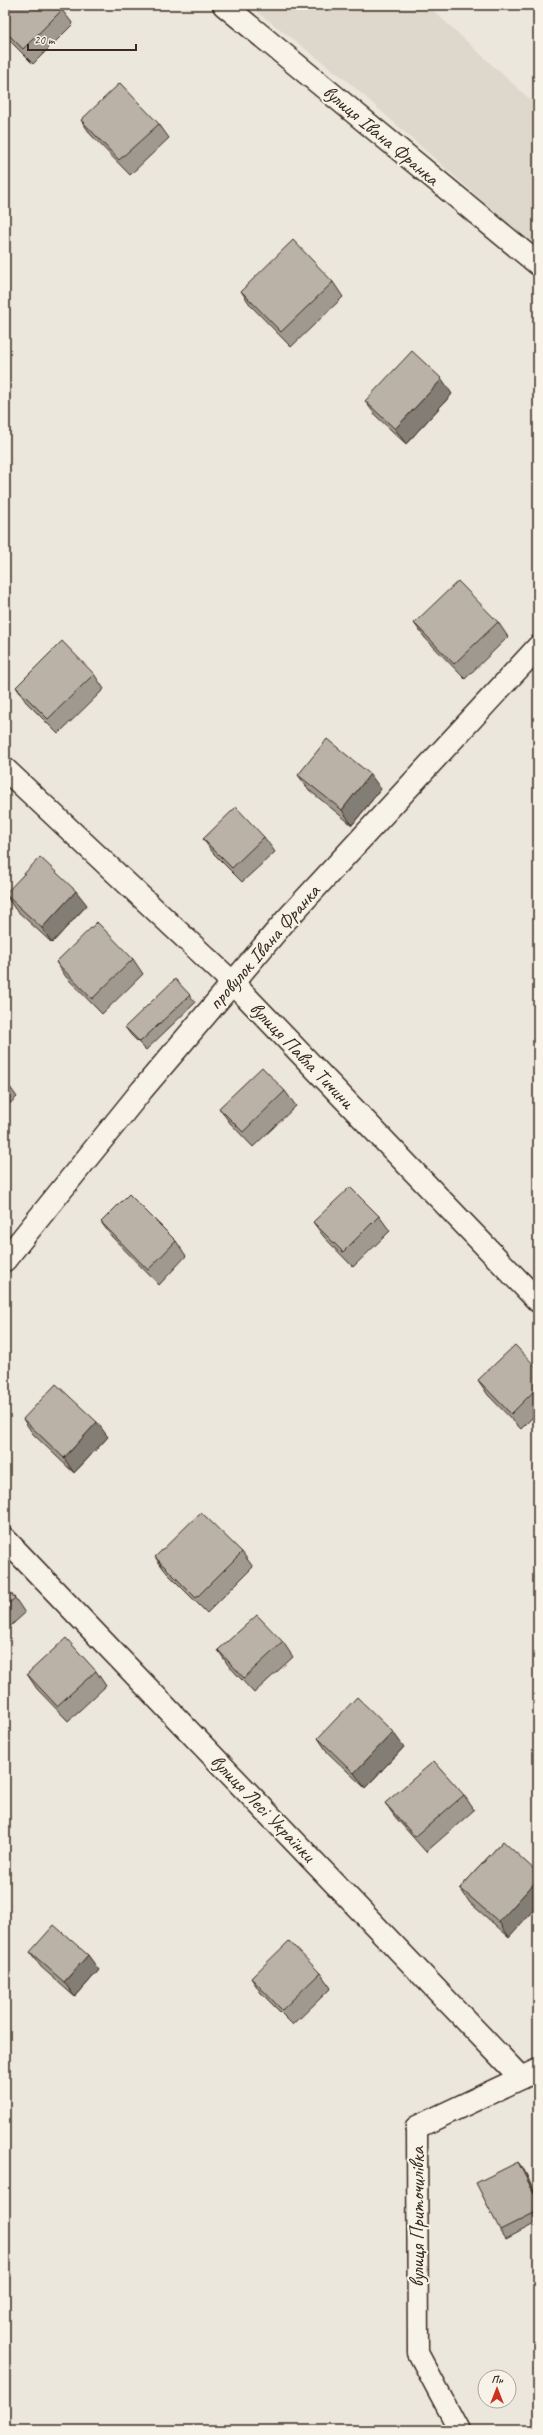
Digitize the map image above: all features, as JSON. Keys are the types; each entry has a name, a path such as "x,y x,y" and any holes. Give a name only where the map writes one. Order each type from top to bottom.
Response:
{"street":[{"name":"вулиця Івана Франка","path":"224,5 538,264"},
{"name":"провулок Івана Франка","path":"5,1260 142,1090 286,920 538,647"},
{"name":"вулиця Павла Тичини","path":"5,769 233,983 538,1301"},
{"name":"вулиця Лесі Українки","path":"5,1539 530,2074"},
{"name":"вулиця Приточилівка","path":"417,2127 530,2074"}],"lane":[{"name":"вулиця Приточилівка","path":"417,2127 418,2352 459,2430"}],"shaded area":[{"path":"248,5 427,5 538,107 538,250 346,80"}],"building":[{"path":"11,5 58,5 62,10 23,49 5,31 5,11"},
{"path":"120,83 159,124 119,160 81,120"},
{"path":"293,240 333,282 281,332 241,291"},
{"path":"412,351 442,379 395,429 365,401"},
{"path":"458,581 498,622 454,664 414,623"},
{"path":"62,641 94,674 48,719 16,687"},
{"path":"327,739 370,774 342,810 298,775"},
{"path":"236,807 264,837 232,868 203,839"},
{"path":"40,857 76,891 42,928 5,894"},
{"path":"97,922 133,959 92,999 56,962"},
{"path":"175,979 190,995 140,1042 125,1027"},
{"path":"262,1067 285,1091 243,1132 219,1108"},
{"path":"350,1187 379,1216 343,1252 313,1222"},
{"path":"129,1194 176,1241 148,1270 101,1222"},
{"path":"515,1345 538,1369 538,1387 511,1414 478,1380"},
{"path":"56,1384 97,1422 64,1458 23,1419"},
{"path":"201,1512 242,1552 196,1598 155,1557"},
{"path":"5,1587 15,1598 5,1607"},
{"path":"257,1615 283,1642 244,1678 218,1650"},
{"path":"66,1638 96,1671 57,1706 27,1674"},
{"path":"357,1697 393,1732 354,1773 318,1738"},
{"path":"434,1761 464,1795 415,1837 385,1803"},
{"path":"503,1841 538,1873 538,1879 499,1922 460,1888"},
{"path":"54,1925 88,1955 64,1982 30,1952"},
{"path":"289,1941 320,1973 282,2010 251,1978"},
{"path":"518,2162 538,2201 538,2211 500,2230 476,2183"}]}
